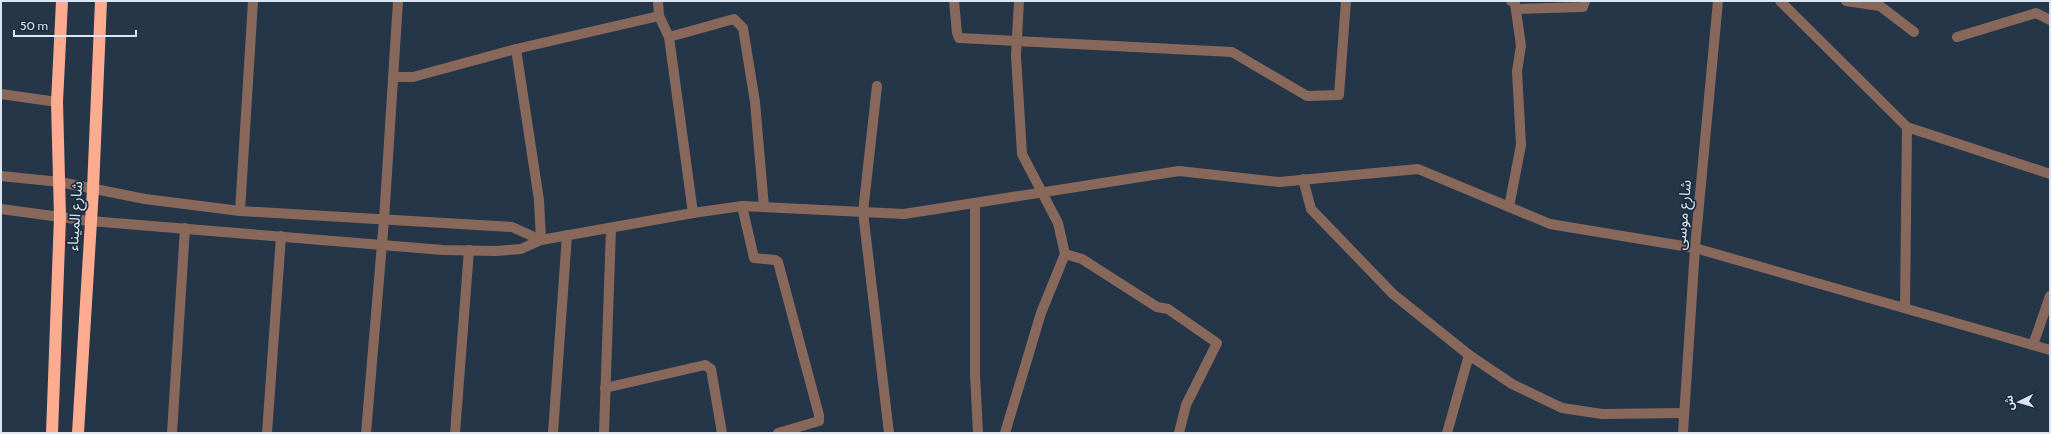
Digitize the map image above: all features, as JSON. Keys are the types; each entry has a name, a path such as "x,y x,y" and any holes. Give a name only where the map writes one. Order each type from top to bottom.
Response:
{"highway":[{"name":"شارع الميناء","path":"52,433 60,217 57,102 62,1"},
{"name":"شارع الميناء","path":"78,433 93,188 101,1"}],"street":[{"path":"240,211 253,1"},
{"path":"366,433 384,220 398,1"},
{"path":"658,1 659,16 669,37 693,212"},
{"path":"954,1 957,33 959,38 1232,52 1307,96 1339,95 1346,1"},
{"path":"1005,433 1041,313 1065,254 1058,223 1022,154 1016,56 1019,1"},
{"path":"1509,207 1521,145 1517,71 1520,46 1513,5 1583,7 1585,1"},
{"name":"شارع موسى","path":"1683,433 1695,248 1718,1"},
{"path":"1780,1 1907,127 2050,174"},
{"path":"1846,1 1880,6 1914,32"},
{"path":"1958,37 2036,12 2050,20"},
{"path":"393,77 412,77 516,50 659,16"},
{"path":"669,37 734,19 743,28 755,102 764,207"},
{"path":"516,50 538,200 541,240"},
{"path":"877,86 863,212 889,433"},
{"path":"1,94 57,102"},
{"path":"1905,308 1907,127"},
{"path":"1,208 90,221 443,250 521,249 541,240 693,212 742,206 904,214 1179,171 1279,182 1418,169 1550,224 1695,248 2050,350"},
{"path":"1,176 60,182 145,199 240,211 512,227 541,240"},
{"path":"1303,179 1311,209 1393,294 1469,355 1512,384 1562,408 1602,414 1684,413"},
{"path":"975,203 975,374 978,433"},
{"path":"742,206 754,258 775,260 778,262 819,415 819,421 778,433"},
{"path":"172,433 185,228"},
{"path":"604,433 611,228"},
{"path":"553,433 567,235"},
{"path":"267,433 281,236"},
{"path":"455,433 469,250"},
{"path":"1065,254 1082,259 1157,308 1168,309 1217,343 1186,405 1179,433"},
{"path":"2033,345 2050,296"},
{"path":"1447,433 1469,355"},
{"path":"605,388 705,365 711,369 722,433"}]}
